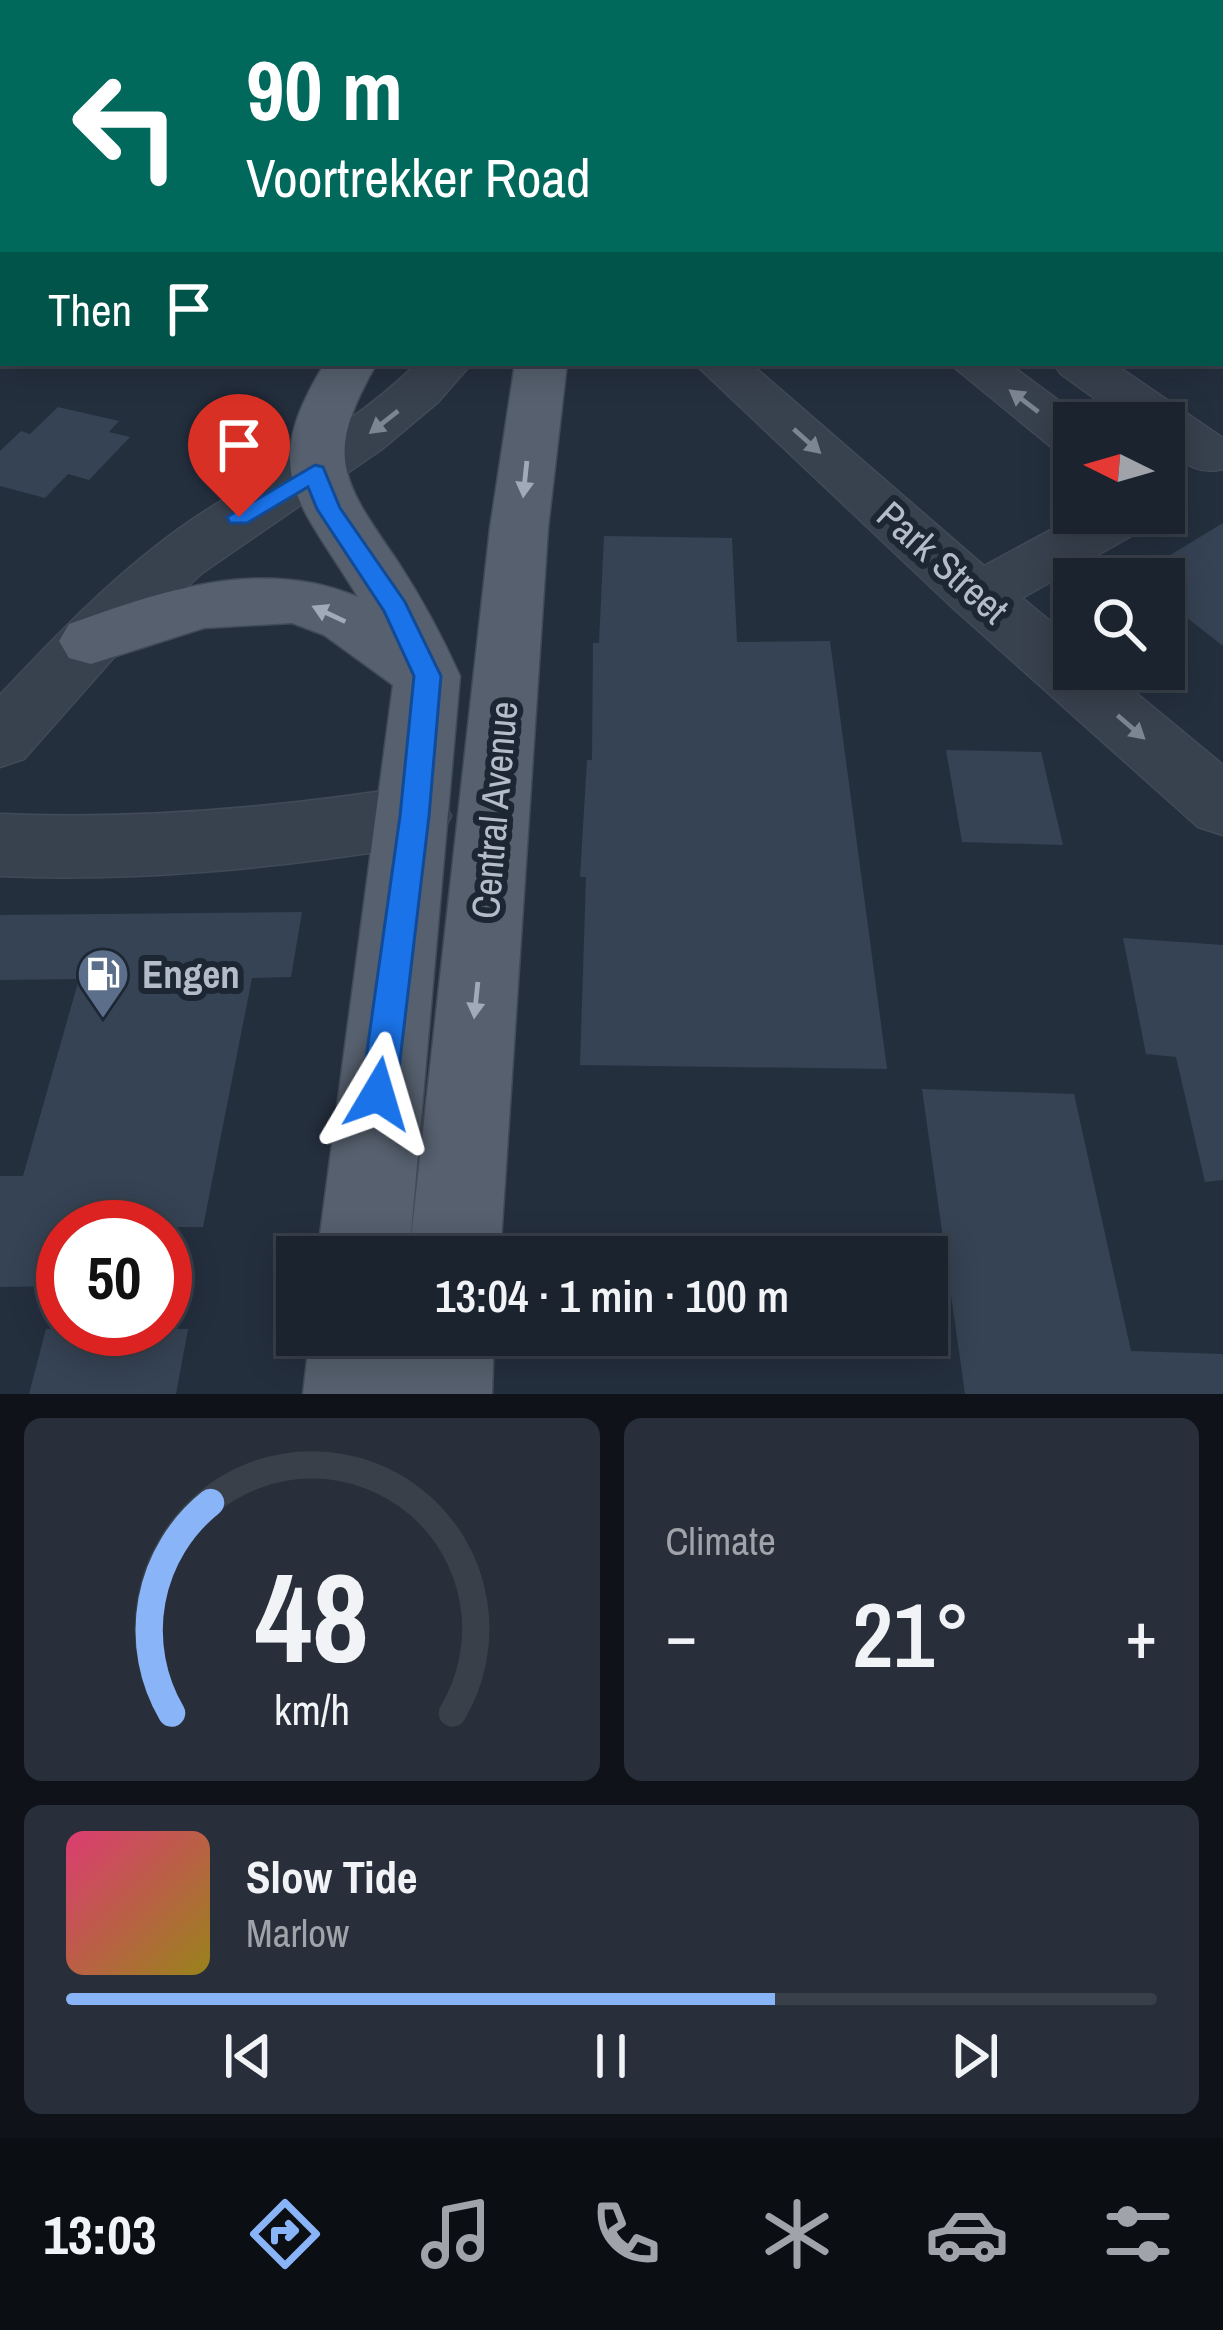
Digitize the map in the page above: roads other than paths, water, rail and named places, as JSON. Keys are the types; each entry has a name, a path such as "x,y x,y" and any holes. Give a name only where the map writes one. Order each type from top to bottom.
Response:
{"main road":[{"path":"349,366 329,393 318,426 315,473 328,509 396,608 428,676 365,1236"},
{"name":"Central Avenue","path":"456,1236 519,528 541,366"},
{"path":"91,641 172,611 220,603 280,602 324,607 428,676"},
{"path":"352,1394 355,1356"},
{"path":"443,1394 446,1356"}],"street":[{"path":"0,740 161,572 315,473 410,401 443,366"},
{"name":"Park Street","path":"723,366 975,593 1223,806"},
{"path":"979,366 1053,422"},
{"path":"1084,366 1216,451 1185,472"},
{"path":"975,593 1021,575 1091,534"},
{"path":"0,845 72,850 324,831 415,816"}],"place":[{"name":"Engen","path":"103,1020"}]}
